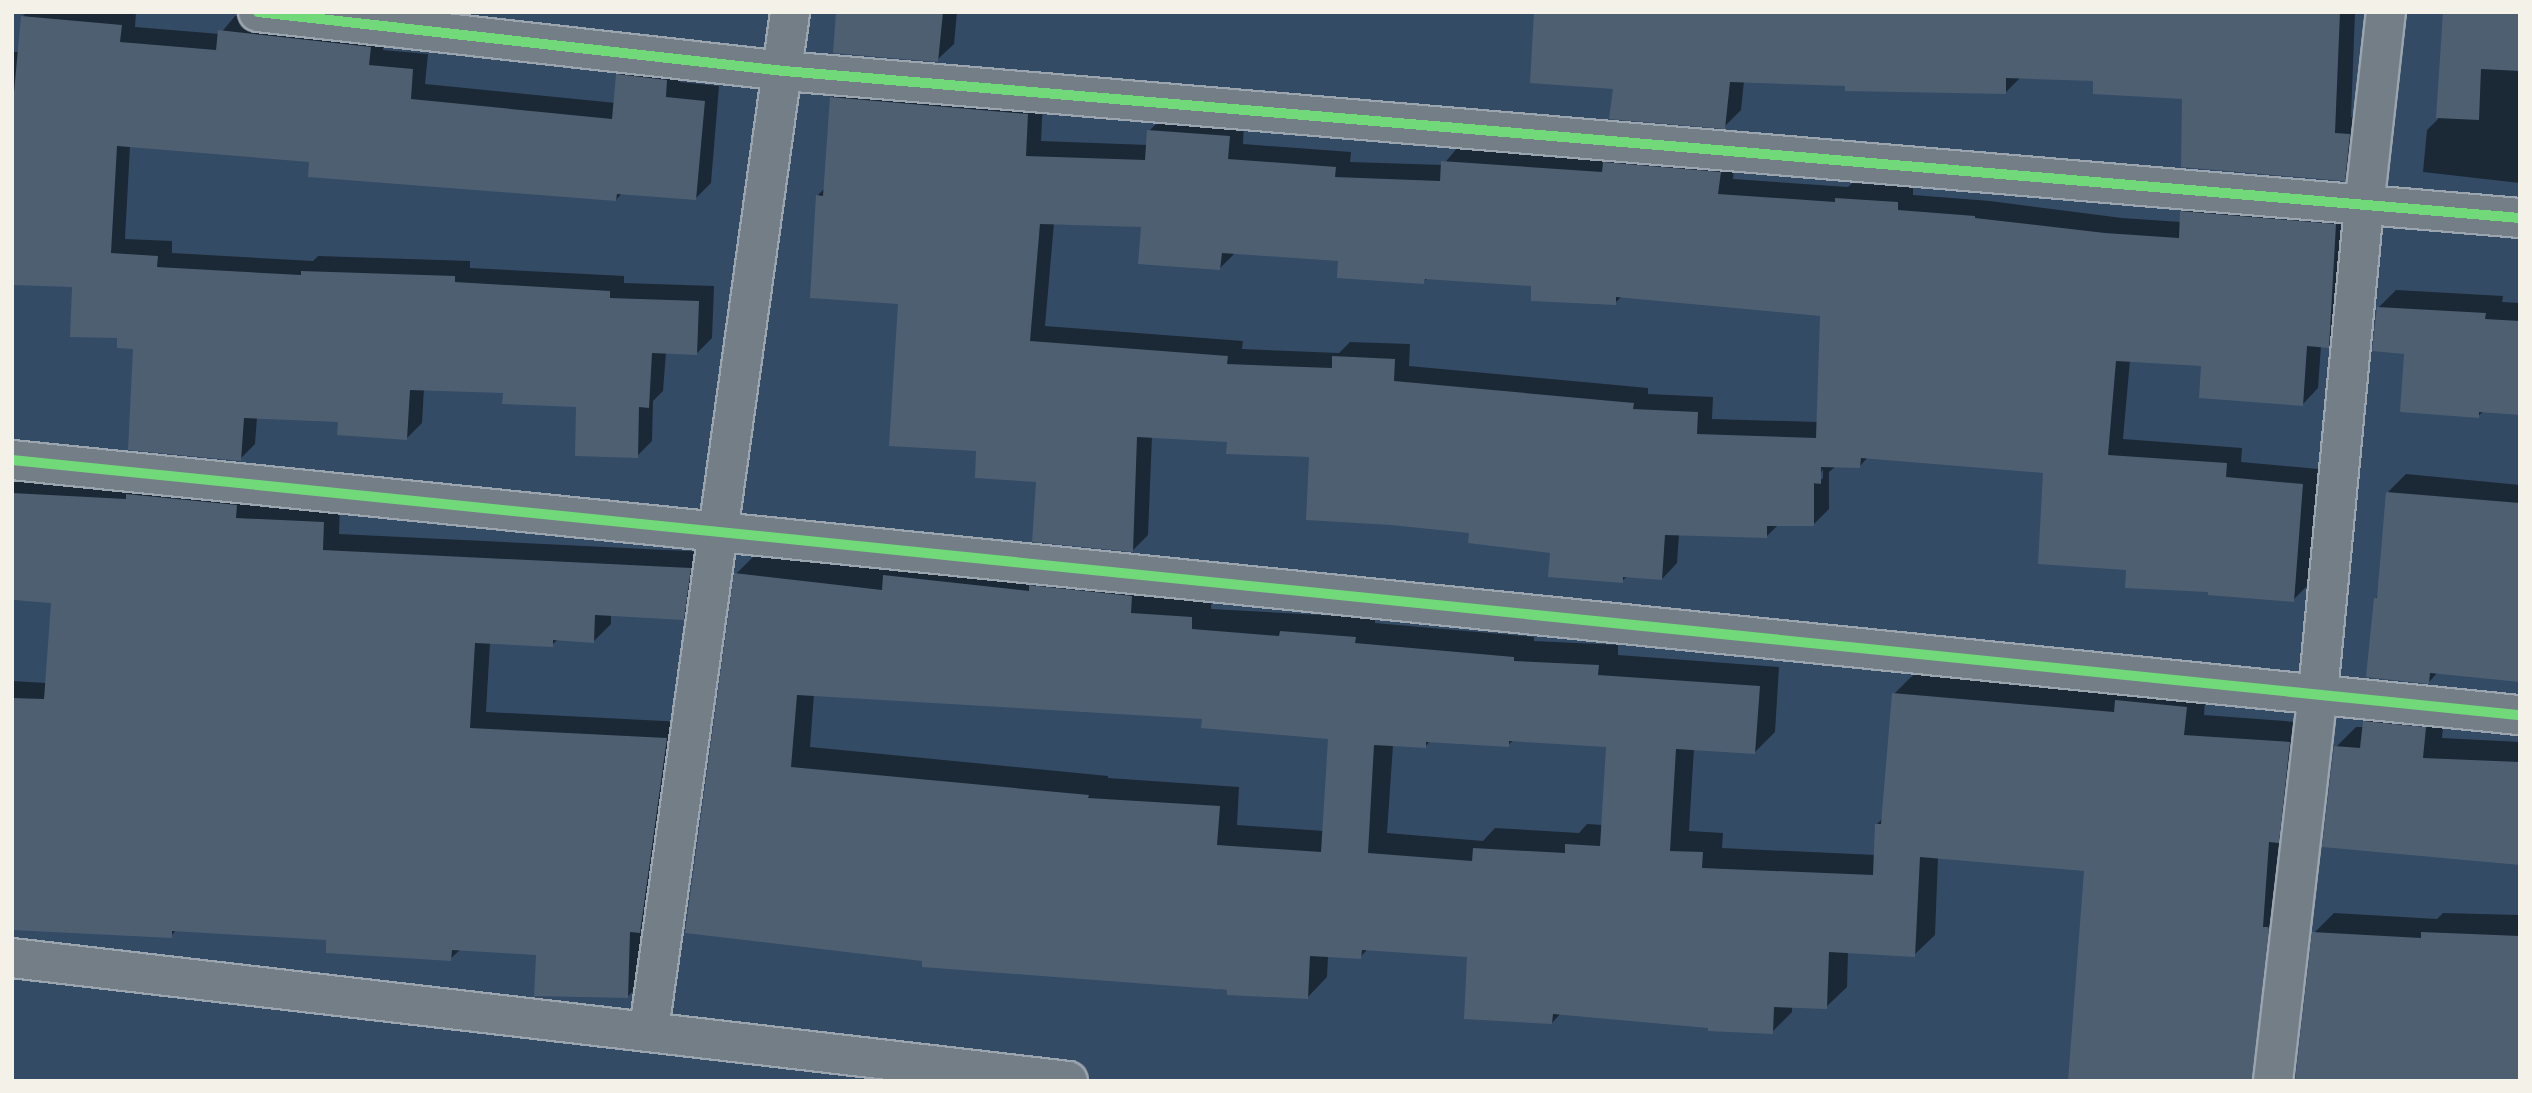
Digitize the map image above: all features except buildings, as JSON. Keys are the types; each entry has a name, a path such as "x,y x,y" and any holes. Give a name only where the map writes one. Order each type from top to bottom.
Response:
{"street":[{"path":"258,12 784,71 2520,218"},
{"path":"649,1030 716,533 784,71 790,12"},
{"path":"2273,1081 2318,693 2364,206 2386,12"},
{"path":"12,460 2520,715"},
{"path":"12,958 649,1030 1068,1081"}],"cycle path":[{"path":"258,12 784,71 2520,218"},
{"path":"12,460 2520,715"}]}
